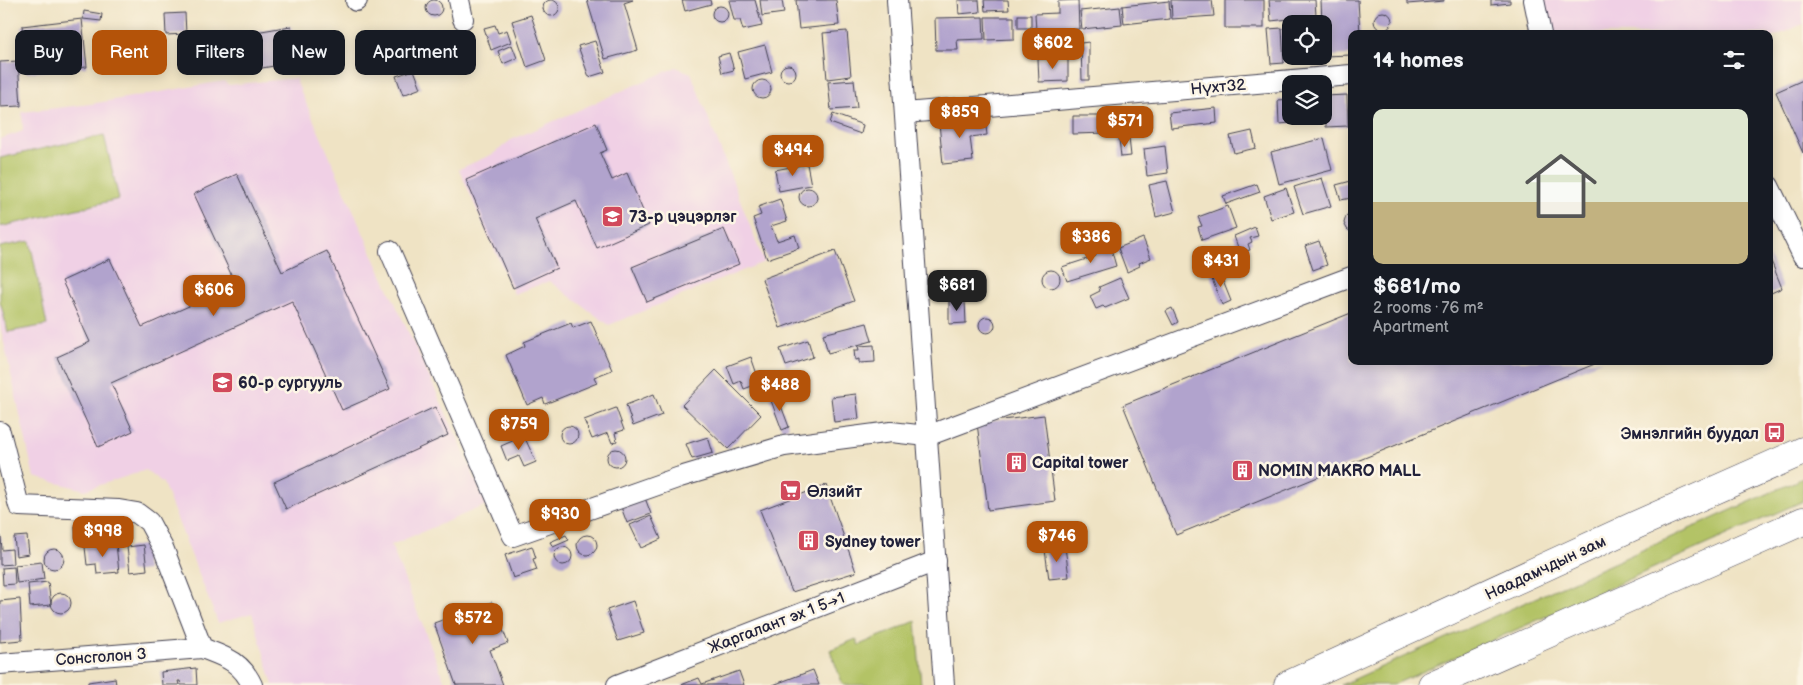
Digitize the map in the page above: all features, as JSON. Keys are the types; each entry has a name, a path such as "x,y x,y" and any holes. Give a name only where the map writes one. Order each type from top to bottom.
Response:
{"highway":[{"name":"Наадамчдын зам","path":"1288,685 1636,525 1803,451"},
{"path":"1432,685 1803,521"}],"street":[{"path":"897,0 946,681"},
{"path":"1534,0 1540,30"},
{"name":"Нүхт32","path":"906,113 1348,75"},
{"path":"1773,194 1803,256"},
{"path":"390,251 512,536 680,477 784,446 892,432 927,436 1348,278"},
{"path":"0,432 10,506 119,510 137,513 150,522 164,550 202,648 232,660 245,672 252,685"},
{"name":"Жаргалант эх 1 5→1","path":"617,685 936,561"},
{"name":"Сонсголон 3","path":"0,664 202,648"}],"shaded area":[{"path":"1540,0 1803,0 1803,24 1773,37 1773,30 1546,30"},
{"name":"73-р цэцэрлэг","path":"676,67 691,73 764,262 609,325 549,281 514,294 459,169 493,154 511,140"},
{"name":"60-р сургууль","path":"295,78 486,505 391,545 446,685 273,685 252,613 218,623 163,483 146,470 85,490 34,477 0,325 0,139 23,131 22,112 91,104 224,81 229,85"}],"green space":[{"path":"104,135 119,199 0,227 0,158"},
{"path":"30,241 47,325 8,332 0,301 0,247"},
{"path":"1803,478 1803,501 1393,685 1341,685"},
{"path":"916,621 921,685 843,685 830,650 856,639 859,645"}],"building":[{"path":"431,0 437,0 442,5 440,14 431,16 426,11 426,5"},
{"path":"548,0 554,0 559,5 557,14 548,16 543,11 543,5"},
{"path":"587,0 633,0 624,3 638,50 605,59"},
{"path":"682,0 710,0 711,4 685,11"},
{"path":"729,0 755,0 762,26 743,30 740,20 734,20"},
{"path":"760,0 782,0 784,13 762,16"},
{"path":"796,0 836,0 839,25 799,29"},
{"path":"958,0 979,0 980,12 959,14"},
{"path":"984,0 1008,0 1009,10 985,11"},
{"path":"1078,0 1079,29 1036,31 1035,14 1058,13 1058,1"},
{"path":"1171,0 1212,0 1214,16 1172,19"},
{"path":"1225,0 1264,0 1264,28 1225,28"},
{"path":"1269,0 1315,0 1316,15 1282,15 1282,20 1271,21"},
{"path":"1321,0 1358,0 1360,30 1348,30 1348,55 1332,56 1332,15 1322,15"},
{"path":"1407,0 1444,0 1444,1 1407,4"},
{"path":"1491,0 1510,0 1510,3 1491,5"},
{"path":"1169,1 1170,19 1124,24 1122,6"},
{"path":"717,6 723,6 728,11 726,20 717,22 712,17 712,11"},
{"path":"1120,7 1122,25 1082,29 1080,11"},
{"path":"84,11 102,14 101,21 83,19"},
{"path":"1383,12 1389,15 1392,21 1389,27 1383,30 1377,27 1374,21 1377,15"},
{"path":"185,13 186,30 177,30 177,34 167,35 165,14"},
{"path":"531,15 546,60 527,67 512,21"},
{"path":"1018,15 1031,15 1031,28 1018,28"},
{"path":"983,17 984,39 957,40 958,50 936,50 935,18"},
{"path":"985,17 1014,17 1014,39 986,40"},
{"path":"82,19 87,67 82,68 82,30 22,30 22,26"},
{"path":"495,25 498,33 507,30 511,42 491,50 484,28"},
{"path":"291,26 292,30 273,30 273,66 263,68 263,31"},
{"path":"1282,28 1282,63 1271,64 1268,29"},
{"path":"847,31 851,76 827,79 823,33"},
{"path":"595,41 605,72 589,77 578,46"},
{"path":"1089,42 1089,80 1082,80 1081,43"},
{"path":"512,45 517,58 503,64 498,51"},
{"path":"765,45 772,72 745,79 738,52"},
{"path":"729,53 734,70 722,73 718,56"},
{"path":"1068,58 1068,81 1039,82 1038,59"},
{"path":"15,61 15,75 19,75 21,106 0,107 0,62"},
{"path":"785,65 791,65 796,70 794,79 785,81 780,76 780,70"},
{"path":"416,75 421,88 403,95 396,76"},
{"path":"762,80 768,83 771,89 768,95 762,98 756,95 753,89 756,83"},
{"path":"854,80 857,108 831,110 828,82"},
{"path":"1803,80 1803,153 1776,92"},
{"path":"1347,95 1348,126 1326,127 1326,125 1332,125 1332,96"},
{"path":"1278,100 1282,100 1282,124 1279,124"},
{"path":"1216,108 1217,123 1171,128 1169,113"},
{"path":"833,114 863,125 861,134 830,123"},
{"path":"1073,116 1107,116 1107,133 1073,134"},
{"path":"985,118 987,135 970,137 973,161 943,164 939,123"},
{"path":"596,123 607,150 600,153 612,180 627,173 649,225 597,248 576,201 535,219 557,268 513,288 466,180"},
{"path":"1252,131 1256,148 1234,153 1230,136"},
{"path":"1129,138 1131,156 1121,157 1119,139"},
{"path":"1324,138 1332,170 1279,184 1271,152"},
{"path":"1165,146 1168,173 1147,176 1144,149"},
{"path":"807,164 811,185 779,191 775,170"},
{"path":"237,174 282,272 327,251 390,389 342,410 292,301 111,383 133,431 98,447 57,357 90,342 62,281 110,259 142,327 236,285 194,194"},
{"path":"1322,178 1331,206 1303,214 1294,187"},
{"path":"1167,181 1175,212 1156,217 1149,185"},
{"path":"1348,182 1348,199 1341,200 1336,185"},
{"path":"1257,184 1260,192 1226,204 1223,196"},
{"path":"808,188 814,191 817,197 814,203 808,206 802,203 799,197 802,191"},
{"path":"1286,188 1294,212 1271,219 1264,196"},
{"path":"780,199 787,221 771,226 777,241 795,235 799,248 767,259 753,218 761,215 758,207"},
{"path":"1228,206 1236,228 1202,240 1198,227 1202,226 1198,217"},
{"path":"1348,214 1348,230 1344,223"},
{"path":"1255,227 1258,236 1250,238 1252,242 1248,244 1250,250 1240,253 1234,236"},
{"path":"724,229 739,264 647,302 632,267"},
{"path":"1143,238 1151,258 1139,263 1140,266 1127,272 1118,248"},
{"path":"1319,241 1327,265 1313,270 1305,246"},
{"path":"1110,245 1116,266 1067,281 1062,267 1096,256 1094,250"},
{"path":"835,251 854,301 780,328 762,279"},
{"path":"1773,266 1782,288 1773,292"},
{"path":"1051,270 1057,273 1060,279 1057,285 1051,288 1045,285 1042,279 1045,273"},
{"path":"1219,271 1231,301 1222,305 1210,274"},
{"path":"1120,278 1129,298 1105,308 1103,306 1096,309 1090,296 1100,291 1099,287"},
{"path":"949,301 965,301 966,323 949,324"},
{"path":"1172,308 1178,322 1173,325 1166,311"},
{"name":"NOMIN MAKRO MALL","path":"1348,314 1348,365 1592,365 1176,535 1123,405"},
{"path":"987,317 993,319 995,325 993,331 987,333 981,331 979,325 981,319"},
{"path":"591,321 612,370 594,377 597,383 545,404 543,398 527,405 506,355 525,346 524,342 571,323 573,328"},
{"path":"867,323 872,341 828,353 823,334"},
{"path":"808,340 813,357 786,366 780,349"},
{"path":"874,345 875,362 859,363 859,359 855,360 854,350 859,350 858,346"},
{"path":"751,357 760,383 744,389 741,381 734,384 727,366"},
{"path":"716,370 761,415 728,449 682,405"},
{"path":"654,394 662,415 633,426 626,405"},
{"path":"856,394 859,419 834,422 831,397"},
{"path":"777,395 789,427 782,430 770,398"},
{"path":"435,407 448,435 286,509 274,482"},
{"path":"616,408 624,430 615,433 617,441 612,443 608,433 592,439 584,420"},
{"name":"Capital tower","path":"1044,415 1055,501 988,510 977,423"},
{"path":"569,426 575,429 578,435 575,441 569,444 563,441 560,435 563,429"},
{"path":"524,436 536,462 524,467 519,456 507,461 501,446"},
{"path":"708,437 713,453 692,459 686,444"},
{"path":"612,449 620,449 625,454 623,465 612,467 607,462 607,454"},
{"name":"Sydney tower","path":"826,485 856,572 792,592 760,510"},
{"path":"645,498 651,514 627,523 621,507"},
{"path":"651,516 661,539 641,548 630,525"},
{"path":"99,525 100,539 76,539 75,526"},
{"path":"566,535 569,540 553,547 550,542"},
{"path":"587,535 594,538 597,545 594,552 587,555 580,552 577,545 580,538"},
{"path":"1,536 2,550 12,549 13,564 0,565"},
{"path":"27,536 29,554 16,556 14,537"},
{"path":"116,544 119,572 97,574 96,564 87,565 85,547"},
{"path":"144,545 147,570 130,572 127,547"},
{"path":"532,546 536,558 533,559 537,570 513,578 505,555"},
{"path":"563,547 569,550 572,556 569,562 563,565 557,562 554,556 557,550"},
{"path":"1065,547 1069,577 1049,579 1045,550"},
{"path":"54,549 61,552 64,559 61,566 54,569 47,566 44,559 47,552"},
{"path":"42,562 44,579 17,583 15,565"},
{"path":"14,567 15,584 3,585 2,568"},
{"path":"48,582 51,605 30,607 28,584"},
{"path":"61,593 68,596 71,603 68,610 61,613 54,610 51,603 54,596"},
{"path":"20,599 22,640 0,642 0,601"},
{"path":"633,601 644,633 618,641 607,610"},
{"path":"492,602 508,643 490,650 503,685 456,685 434,623"},
{"path":"196,668 197,685 181,685 180,681 178,681 179,685 162,685 161,672"},
{"path":"813,670 819,685 773,685"},
{"path":"739,671 744,685 681,685 699,678 702,684"},
{"path":"115,678 116,685 88,685 88,682"}],"place":[{"name":"73-р цэцэрлэг","path":"613,216"},
{"name":"60-р сургууль","path":"222,382"},
{"name":"Эмнэлгийн буудал","path":"1775,433"},
{"name":"Capital tower","path":"1016,462"},
{"name":"NOMIN MAKRO MALL","path":"1242,470"},
{"name":"Өлзийт","path":"791,491"},
{"name":"Sydney tower","path":"809,541"}]}
